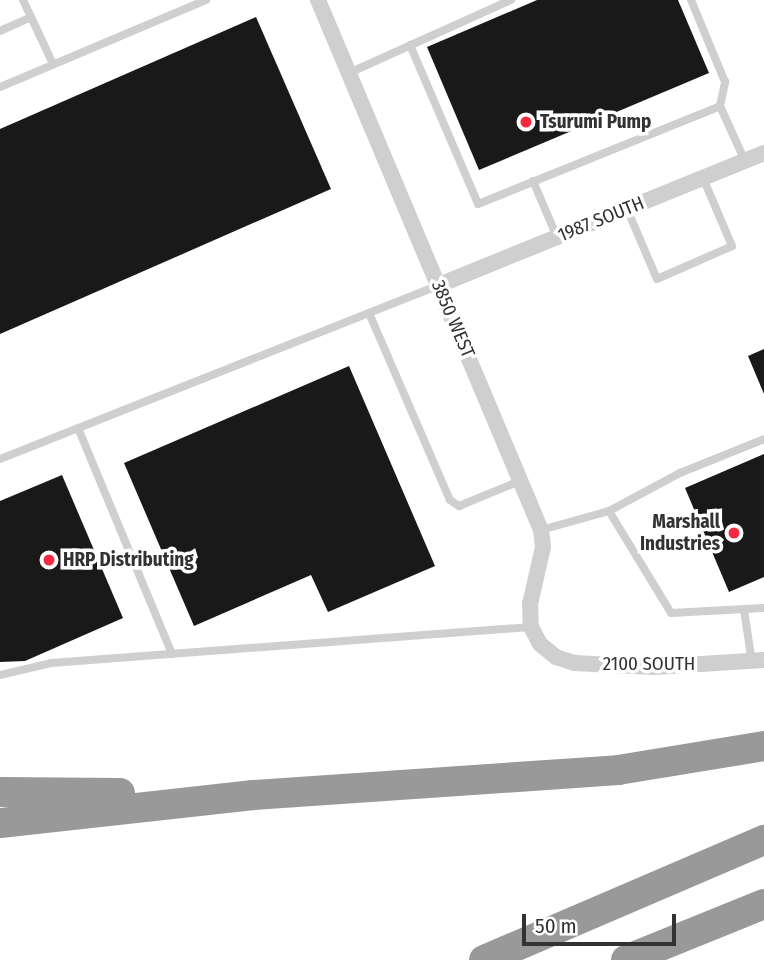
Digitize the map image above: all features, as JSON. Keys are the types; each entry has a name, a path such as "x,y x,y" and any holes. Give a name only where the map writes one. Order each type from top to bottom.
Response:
{"highway":[{"path":"0,823 253,795 618,770 764,746"},
{"path":"0,792 253,795"},
{"path":"484,960 764,840"},
{"path":"626,960 764,904"}],"street":[{"name":"3850 WEST","path":"318,0 541,530 543,547 530,604 531,627"},
{"name":"1987 SOUTH","path":"439,285 764,153"},
{"name":"2100 SOUTH","path":"531,627 540,644 556,657 574,663 654,667 758,661"}],"lane":[{"path":"23,0 53,64"},
{"path":"0,87 206,0"},
{"path":"349,74 511,0"},
{"path":"691,0 725,82 720,106 745,161"},
{"path":"0,30 31,17"},
{"path":"410,45 478,204 720,106"},
{"path":"627,209 657,279 732,246 703,178"},
{"path":"534,181 557,237"},
{"path":"0,459 439,285"},
{"path":"369,313 450,500 459,506 522,480"},
{"path":"78,428 172,654"},
{"path":"541,530 609,511 680,473 764,439"},
{"path":"609,511 671,613 764,608"},
{"path":"744,610 758,661"},
{"path":"0,676 51,663 531,627"}],"building":[{"name":"Tsurumi Pump","path":"537,0 678,0 709,73 479,170 427,47"},
{"path":"256,17 331,189 0,334 0,129"},
{"path":"764,349 764,394 748,356"},
{"path":"349,366 435,566 328,612 311,575 194,626 124,463"},
{"name":"Marshall Industries","path":"764,454 764,577 729,592 685,488"},
{"name":"HRP Distributing","path":"62,475 123,618 25,661 0,662 0,501"}],"place":[{"name":"Tsurumi Pump","path":"526,122"},
{"name":"Marshall Industries","path":"734,533"},
{"name":"HRP Distributing","path":"49,560"}]}
